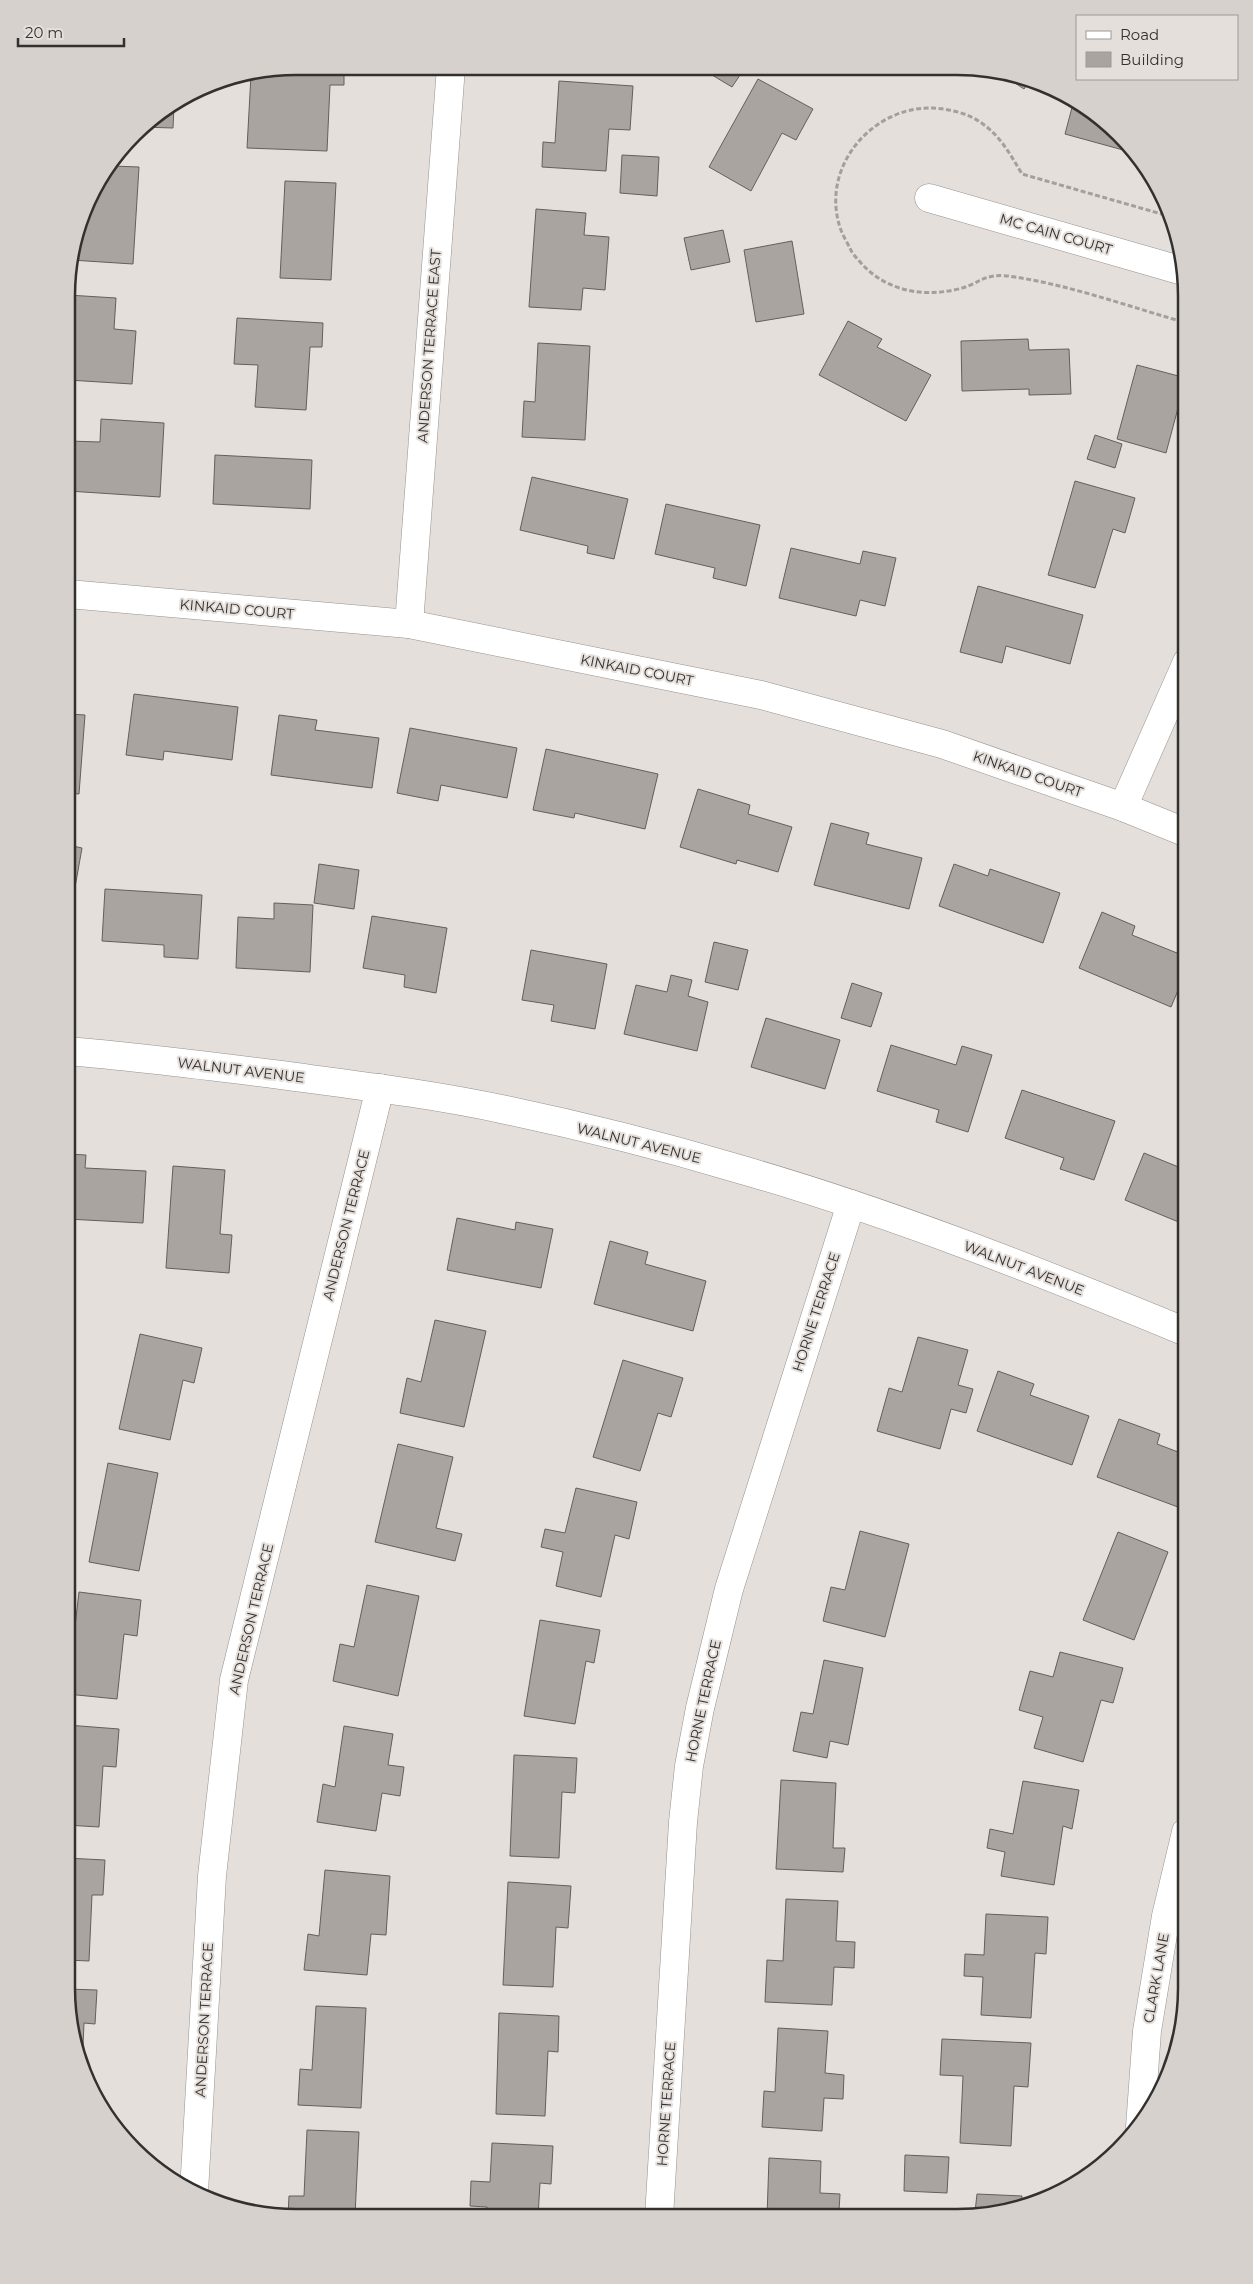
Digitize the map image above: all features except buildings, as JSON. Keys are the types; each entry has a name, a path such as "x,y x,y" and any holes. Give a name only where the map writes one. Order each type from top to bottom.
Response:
{"street":[{"name":"ANDERSON TERRACE EAST","path":"409,624 449,75"},
{"name":"MC CAIN COURT","path":"929,198 1176,269"},
{"name":"KINKAID COURT","path":"75,595 409,624 761,695 942,744 1123,807 1178,829"},
{"path":"1123,807 1178,682"},
{"name":"WALNUT AVENUE","path":"75,1052 132,1057 380,1088 504,1109 618,1136 733,1167 851,1204 1007,1261 1178,1329"},
{"name":"ANDERSON TERRACE","path":"194,2184 212,1876 234,1680 380,1088"},
{"name":"HORNE TERRACE","path":"659,2209 683,1822 697,1728 713,1648 729,1589 851,1204"},
{"name":"CLARK LANE","path":"1141,2111 1147,2031 1176,1919 1178,1902"}],"path":[{"path":"1162,214 1022,174 1004,142 980,121 950,109 918,108 887,117 862,136 844,162 836,194 838,224 851,251 871,273 897,288 926,294 956,290 983,278 998,274 1036,280 1178,320"}]}
